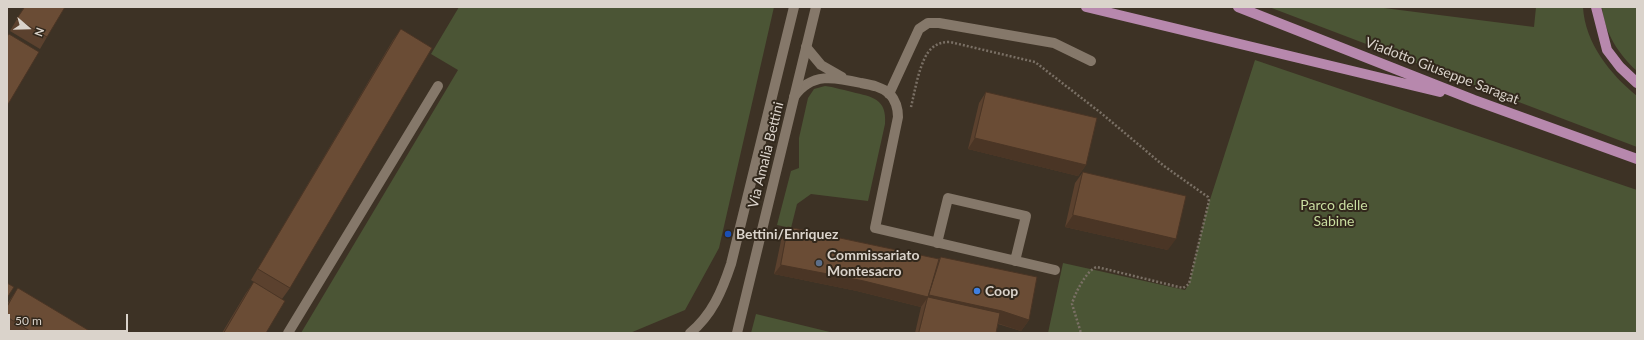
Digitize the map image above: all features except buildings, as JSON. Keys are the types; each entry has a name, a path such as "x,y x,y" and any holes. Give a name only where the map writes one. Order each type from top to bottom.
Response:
{"main road":[{"path":"1086,7 1474,100"},
{"name":"Viadotto Giuseppe Saragat","path":"1238,7 1474,100 1637,159"},
{"path":"1596,7 1607,50 1620,67 1637,83"}],"street":[{"path":"690,333 708,316 721,292 730,269 794,7"},
{"name":"Via Amalia Bettini","path":"737,333 816,7"},
{"path":"889,94 919,29 928,23 939,23 1054,43 1091,62"},
{"path":"806,47 821,65 844,78"},
{"path":"794,97 804,86 813,80 844,78 880,87 889,94 896,103 898,118 875,228 1055,270"},
{"path":"288,333 438,86"},
{"path":"937,243 948,198 1010,212 1026,216 1015,261"}],"path":[{"path":"909,114 926,55 936,45 950,42 1035,62 1101,113 1164,166 1208,196 1208,205 1189,284 1184,288 1097,267 1094,268 1089,272 1078,289 1072,304 1081,333"}],"green space":[{"path":"459,7 774,7 719,248 685,310 630,333 301,333 458,70 431,54"},
{"path":"1269,7 1376,7 1534,27 1536,7 1583,7 1588,33 1601,57 1617,78 1637,96 1637,147"},
{"path":"1602,7 1637,7 1637,71 1624,58 1609,34 1603,16"},
{"name":"Parco delle Sabine","path":"1255,60 1637,190 1637,333 1048,333 1063,263 1185,290 1189,284 1207,209"},
{"path":"825,86 872,98 877,100 884,109 885,124 868,201 811,194 797,204 791,228 777,225 791,171 799,168 799,138 808,98 814,89"},
{"path":"756,314 834,333 751,333"}],"place":[{"name":"Bettini/Enriquez","path":"728,234"},
{"name":"Commissariato Montesacro","path":"819,263"},
{"name":"Coop","path":"977,291"}]}
